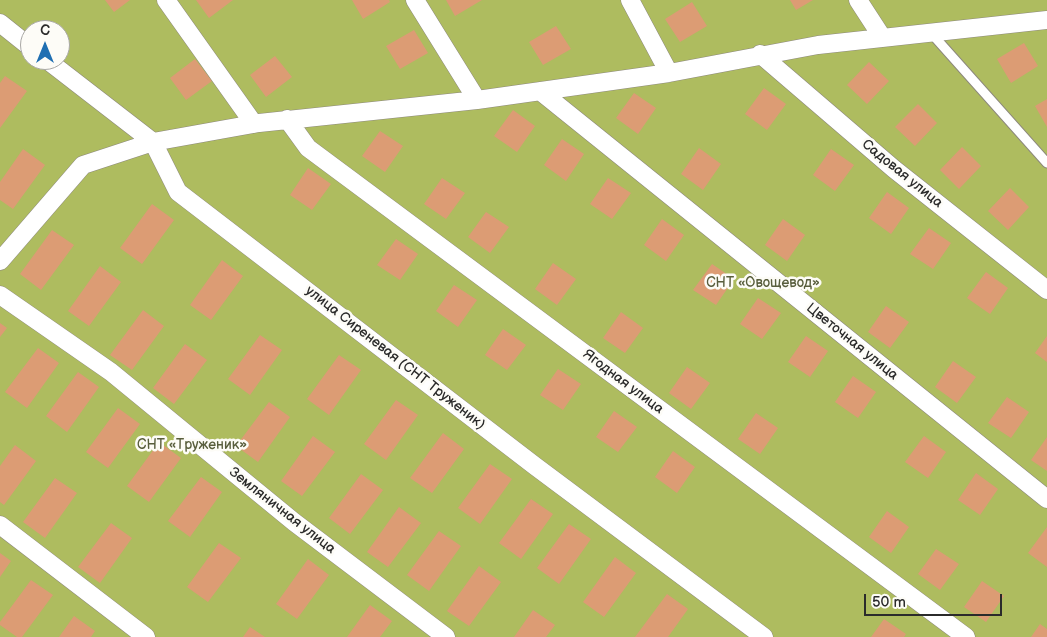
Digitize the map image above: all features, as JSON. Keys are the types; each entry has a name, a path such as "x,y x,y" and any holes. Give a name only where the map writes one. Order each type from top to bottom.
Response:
{"street":[{"path":"166,0 254,124"},
{"path":"415,0 477,100"},
{"path":"630,0 669,73"},
{"path":"858,0 882,38"},
{"path":"0,261 83,165 153,142 287,119 477,100 669,73 760,54 882,38 1047,20"},
{"path":"0,23 20,39"},
{"name":"Садовая улица","path":"760,54 894,169 1047,290"},
{"name":"улица Сиреневая (СНТ Труженик)","path":"60,70 153,142 178,192 535,466 764,637"},
{"name":"Цветочная улица","path":"540,91 1047,499"},
{"name":"Ягодная улица","path":"287,119 308,148 966,637"},
{"name":"Земляничная улица","path":"0,295 111,372 294,522 446,637"},
{"path":"0,525 146,637"}],"lane":[{"path":"932,34 1047,162"}],"green space":[{"name":"СНТ «Овощевод»","path":"0,0 1047,0 1047,637 0,637"}],"building":[{"path":"105,0 130,0 114,12"},
{"path":"196,0 233,0 209,18"},
{"path":"352,0 389,0 390,2 363,19"},
{"path":"446,0 482,0 455,16"},
{"path":"790,0 813,0 796,10"},
{"path":"692,2 707,26 680,42 665,19"},
{"path":"556,26 571,49 543,65 529,42"},
{"path":"414,30 428,53 400,69 386,46"},
{"path":"1024,43 1038,66 1011,83 997,59"},
{"path":"275,56 292,77 266,97 250,75"},
{"path":"195,59 212,81 186,100 170,78"},
{"path":"869,62 889,81 867,104 847,85"},
{"path":"5,76 27,91 0,128 0,83"},
{"path":"764,88 786,104 767,130 745,114"},
{"path":"634,93 656,108 638,134 616,118"},
{"path":"1047,99 1047,127 1035,106"},
{"path":"918,104 937,123 915,146 895,127"},
{"path":"513,110 535,126 517,152 494,136"},
{"path":"380,131 403,146 385,172 362,156"},
{"path":"562,139 584,154 566,181 544,165"},
{"path":"962,147 981,166 959,189 940,170"},
{"path":"699,148 721,164 703,190 681,174"},
{"path":"23,149 45,165 13,209 0,200 0,182"},
{"path":"831,149 854,165 835,191 813,175"},
{"path":"308,168 331,184 312,210 290,195"},
{"path":"442,178 465,193 446,219 424,204"},
{"path":"608,178 631,193 612,219 590,204"},
{"path":"1010,188 1029,207 1008,230 988,211"},
{"path":"887,192 909,208 891,234 869,218"},
{"path":"152,204 174,220 142,264 120,248"},
{"path":"486,212 509,227 490,253 468,237"},
{"path":"662,219 684,235 666,261 644,245"},
{"path":"783,219 805,235 787,261 765,245"},
{"path":"929,228 951,243 933,269 910,254"},
{"path":"52,230 74,245 41,290 20,274"},
{"path":"396,239 418,254 400,280 377,265"},
{"path":"222,260 243,276 211,320 190,305"},
{"path":"553,263 576,279 557,305 535,289"},
{"path":"712,264 734,279 716,305 693,290"},
{"path":"100,266 121,282 89,326 68,311"},
{"path":"986,272 1008,288 990,314 967,298"},
{"path":"454,285 477,300 458,327 436,311"},
{"path":"758,298 781,313 762,339 740,324"},
{"path":"886,306 909,322 890,348 868,332"},
{"path":"143,310 164,326 132,370 110,355"},
{"path":"621,312 643,328 625,353 603,338"},
{"path":"0,323 7,328 0,337"},
{"path":"503,329 526,345 507,370 485,355"},
{"path":"260,335 282,350 250,395 228,379"},
{"path":"806,336 828,351 810,377 788,362"},
{"path":"1047,336 1047,362 1035,353"},
{"path":"185,344 207,360 174,404 153,388"},
{"path":"38,348 59,363 27,408 5,392"},
{"path":"339,355 361,370 329,415 307,399"},
{"path":"953,361 976,377 957,403 935,387"},
{"path":"687,367 710,383 691,409 669,393"},
{"path":"558,369 581,384 563,410 540,395"},
{"path":"78,372 99,387 67,432 46,416"},
{"path":"853,376 876,392 858,418 835,402"},
{"path":"1007,397 1029,412 1011,438 988,423"},
{"path":"396,400 418,415 386,460 364,444"},
{"path":"269,402 290,417 258,462 236,446"},
{"path":"118,408 140,424 108,468 86,452"},
{"path":"614,411 637,427 618,452 596,437"},
{"path":"756,413 778,428 760,454 738,439"},
{"path":"443,433 464,449 432,493 410,478"},
{"path":"313,436 335,452 302,496 281,481"},
{"path":"924,436 946,452 928,478 905,462"},
{"path":"1047,437 1047,471 1031,460"},
{"path":"159,442 181,458 149,502 127,486"},
{"path":"15,445 36,461 4,505 0,502 0,466"},
{"path":"673,451 695,467 677,493 655,477"},
{"path":"490,464 512,479 480,524 458,508"},
{"path":"976,473 998,489 980,515 958,500"},
{"path":"361,474 383,490 350,534 329,518"},
{"path":"201,477 222,492 190,537 168,521"},
{"path":"55,478 77,493 45,538 23,522"},
{"path":"531,499 553,514 521,559 499,543"},
{"path":"399,507 421,523 388,567 367,552"},
{"path":"887,511 909,527 891,553 869,537"},
{"path":"111,523 132,538 100,583 78,567"},
{"path":"569,524 591,539 559,584 537,568"},
{"path":"1047,527 1047,567 1028,553"},
{"path":"439,531 461,546 429,591 407,575"},
{"path":"219,543 241,558 208,602 187,587"},
{"path":"936,549 959,564 940,590 918,574"},
{"path":"0,553 11,561 0,577"},
{"path":"615,557 636,573 604,617 583,602"},
{"path":"308,559 329,575 297,619 276,604"},
{"path":"479,566 501,582 469,626 447,611"},
{"path":"31,580 53,595 22,637 17,637 0,625 0,622"},
{"path":"982,581 1004,596 986,622 964,607"},
{"path":"667,594 688,609 668,637 635,637"},
{"path":"370,605 392,621 380,637 347,637"},
{"path":"533,610 555,625 546,637 514,637"},
{"path":"74,616 95,631 91,637 59,637"},
{"path":"884,619 906,634 904,637 871,637"},
{"path":"1040,624 1047,629 1047,637 1031,637"},
{"path":"250,627 265,637 243,637"}],"park label":[{"name":"СНТ «Труженик»","path":"192,445"}]}
